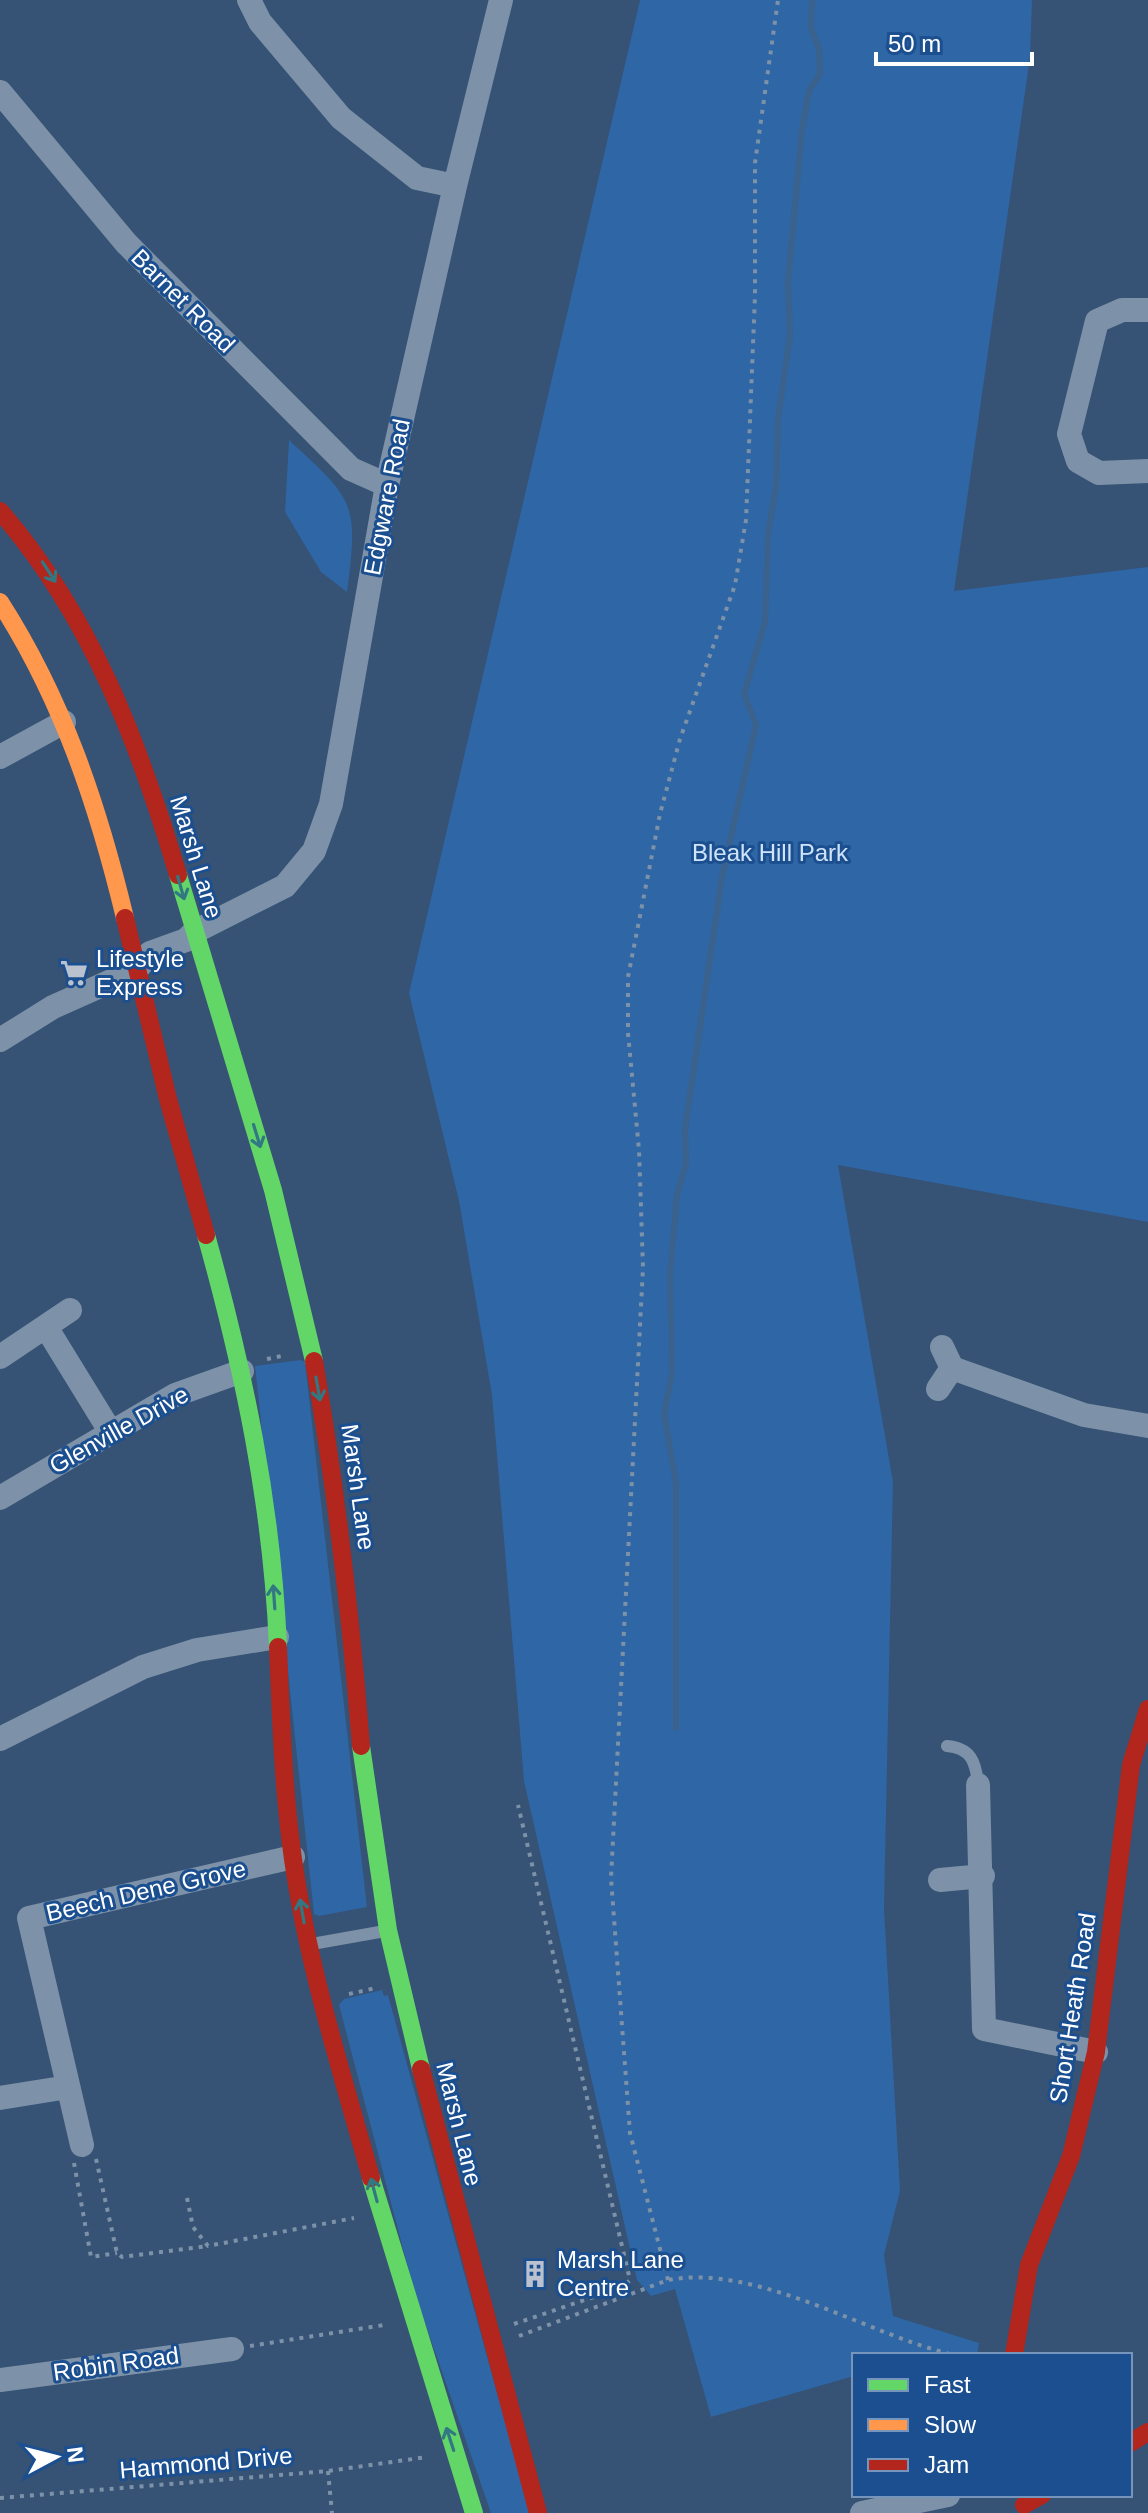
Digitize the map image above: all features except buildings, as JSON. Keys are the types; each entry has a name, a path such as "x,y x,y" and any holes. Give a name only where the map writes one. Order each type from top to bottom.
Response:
{"main road":[{"name":"Marsh Lane","path":"0,511 37,554 62,592 111,683 161,817 273,1190 312,1350 336,1500 352,1630 363,1777 388,1930 487,2333 538,2513"},
{"path":"0,602 35,658 64,722 107,851 242,1371 264,1476 277,1637 282,1759 293,1857 308,1945 411,2320 474,2513"},
{"name":"Short Heath Road","path":"1014,2353 1029,2265 1071,2156 1096,2052 1131,1765 1148,1709"}],"street":[{"path":"249,0 260,22 341,118 417,178 455,186"},
{"name":"Edgware Road","path":"0,1040 53,1007 136,970 150,953 186,940 194,932 285,886 314,851 331,804 387,485 501,0"},
{"name":"Barnet Road","path":"0,92 126,243 351,469 387,485"},
{"path":"1148,310 1122,310 1097,321 1069,434 1078,461 1099,473 1148,471"},
{"path":"0,757 64,722"},
{"path":"0,1357 70,1310"},
{"path":"46,1327 110,1431"},
{"path":"938,1389 947,1358 1084,1415 1148,1426"},
{"name":"Glenville Drive","path":"0,1498 175,1395 242,1371"},
{"path":"0,1739 143,1667 197,1650 277,1637"},
{"path":"978,1785 983,1876 984,2029 1096,2052"},
{"name":"Beech Dene Grove","path":"82,2145 29,1918 293,1857"},
{"path":"940,1880 983,1876"},
{"path":"0,2098 68,2087"},
{"name":"Robin Road","path":"0,2380 232,2349"},
{"path":"862,2513 938,2497"}],"lane":[{"path":"947,1746 959,1747 973,1758 978,1785"},
{"path":"308,1945 388,1930"}],"path":[{"path":"668,2280 630,2133 611,1878 643,1268 639,1150 628,1033 628,977 660,814 680,739 735,585 746,520 755,295 755,163 778,0"},
{"path":"242,1371 250,1363 312,1350"},
{"path":"487,2333 623,2287 630,2280 518,1805"},
{"path":"323,1999 400,1983"},
{"path":"117,2253 91,2257 71,2148 92,2143 117,2253 122,2257 208,2246 380,2213"},
{"path":"187,2198 193,2227 208,2246"},
{"path":"509,2340 668,2280 689,2276 734,2281 948,2353"},
{"path":"232,2349 411,2320"},
{"name":"Hammond Drive","path":"0,2498 328,2471 454,2453"},
{"path":"328,2471 332,2513"}],"green space":[{"name":"Bleak Hill Park","path":"640,0 1032,0 1030,57 954,591 1148,567 1148,1222 838,1165 893,1482 884,1908 900,2191 884,2255 893,2316 979,2343 977,2353 852,2353 852,2377 711,2417 675,2289 651,2296 637,2280 524,1781 492,1395 459,1201 409,993"},
{"path":"289,440 327,476 347,505 352,539 347,592 321,572 285,512"},
{"path":"305,1362 367,1907 319,1916 314,1914 255,1366"},
{"path":"382,1990 384,1996 388,1995 530,2513 491,2513 415,2294 339,2005 344,1999"}],"waterway":[{"path":"676,1728 676,1483 664,1414 672,1374 670,1273 677,1195 686,1163 685,1129 722,877 756,725 744,694 765,622 768,534 776,487 778,419 790,336 788,282 802,129 809,91 820,74 819,49 811,28 812,0"}],"traffic: fast":[{"path":"178,875 273,1190 314,1361"},
{"path":"206,1235 244,1388 263,1490 278,1647"},
{"path":"361,1746 388,1930 421,2069"},
{"path":"371,2178 474,2513"}],"traffic: slow":[{"path":"0,602 42,677 76,755 103,835 125,918"}],"traffic: jam":[{"path":"0,511 32,551 86,638 129,730 178,875"},
{"path":"125,918 168,1099 206,1235"},
{"path":"314,1361 342,1553 361,1746"},
{"path":"278,1647 287,1806 299,1899 327,2020 371,2178"},
{"path":"1014,2353 1029,2265 1071,2156 1096,2052 1131,1765 1148,1709"},
{"path":"421,2069 538,2513"},
{"path":"1132,2442 1148,2432"},
{"path":"1024,2505 1038,2497"}],"place":[{"name":"Lifestyle Express","path":"74,973"},
{"name":"Marsh Lane Centre","path":"535,2274"}]}
